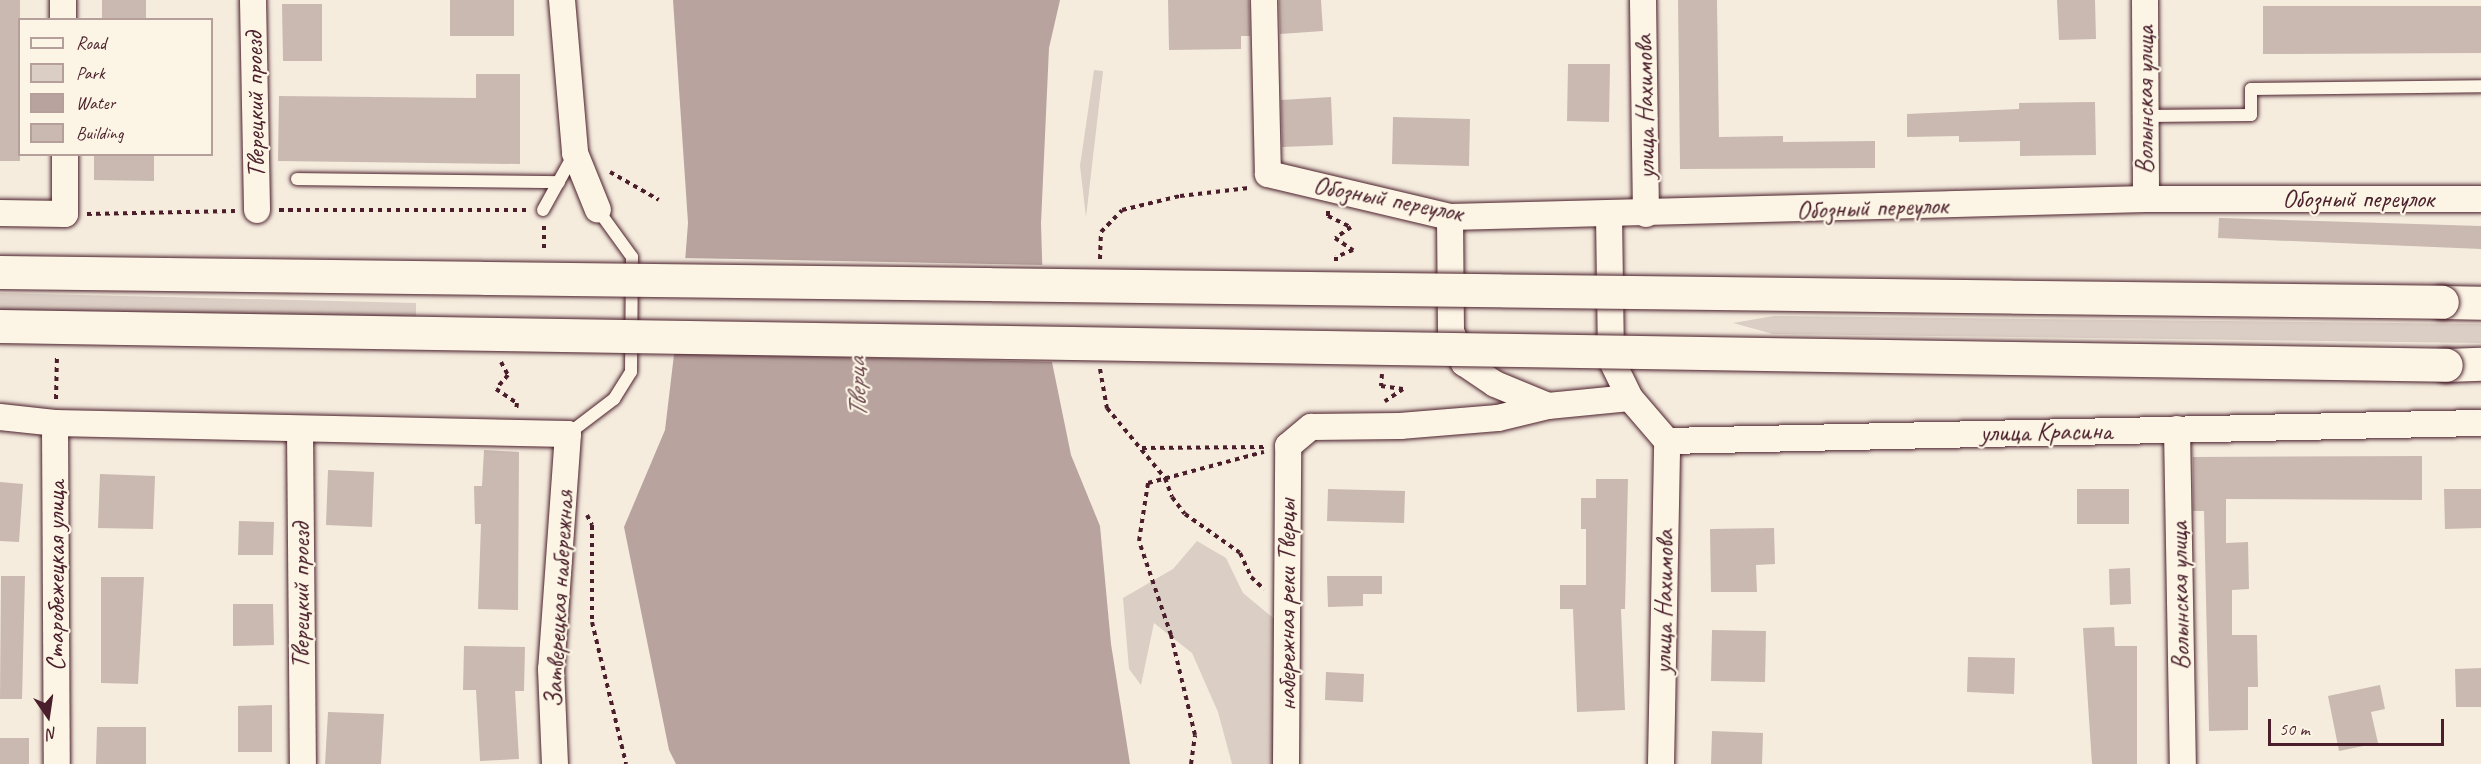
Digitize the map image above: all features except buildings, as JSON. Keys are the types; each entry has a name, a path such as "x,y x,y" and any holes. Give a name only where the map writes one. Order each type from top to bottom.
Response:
{"main road":[{"path":"0,272 2481,303"},
{"path":"0,326 2481,364"}],"street":[{"path":"63,0 63,18"},
{"name":"Тверецкий проезд","path":"253,0 256,210"},
{"path":"562,0 575,153 598,210"},
{"name":"Обозный переулок","path":"1264,0 1269,174 1450,217 1609,215 2146,200 2481,199"},
{"name":"улица Нахимова","path":"1642,0 1647,214"},
{"name":"Волынская улица","path":"2145,0 2146,200"},
{"path":"0,213 65,214 65,156"},
{"path":"1609,215 1611,359 1630,398 1667,441"},
{"path":"1450,217 1451,331 1464,363 1495,384 1548,406"},
{"path":"1288,446 1311,426 1400,426 1498,418 1548,406 1630,398"},
{"path":"0,417 56,423 568,434"},
{"name":"Старобежецкая улица","path":"56,423 57,764"},
{"name":"улица Красина","path":"1667,441 2481,423"},
{"name":"Тверецкий проезд","path":"300,429 303,764"},
{"name":"Волынская улица","path":"2177,429 2183,764"},
{"name":"Затверецкая набережная","path":"555,764 551,669 568,434"},
{"name":"улица Нахимова","path":"1661,764 1667,441"},
{"name":"набережная реки Тверцы","path":"1286,764 1288,446"}],"lane":[{"path":"2145,116 2251,115 2251,89 2481,86"},
{"path":"543,210 575,153"},
{"path":"297,179 559,182"},
{"path":"568,434 615,399 630,372 632,257 598,210"}],"path":[{"path":"575,153 659,200"},
{"path":"65,214 256,210 543,210 544,255"},
{"path":"1328,216 1351,227 1335,238 1353,250 1336,257 1334,270"},
{"path":"56,384 57,348"},
{"path":"504,354 500,360 508,375 496,388 517,403"},
{"path":"1382,370 1381,386 1403,389 1382,404 1401,412 1400,426"},
{"path":"1287,611 1251,577 1240,553 1185,514 1165,478 1142,448 1288,446"},
{"path":"1191,764 1192,724 1171,635 1138,541 1148,483 1288,446"},
{"path":"584,507 592,525 592,622 626,764"}],"green space":[{"path":"1094,70 1103,71 1086,217 1080,166"},
{"path":"0,293 416,303 416,319 0,313"},
{"path":"1774,316 2481,324 2481,343 1773,334 1733,323"},
{"path":"1197,541 1226,558 1243,593 1278,622 1282,688 1273,764 1232,764 1218,712 1192,653 1154,623 1141,685 1129,669 1123,598 1173,569"}],"water":[{"name":"Тверца","path":"673,0 1060,0 1049,48 1041,223 1044,323 1071,455 1100,526 1111,644 1130,764 676,764 669,750 624,527 665,430 685,262 688,223"}],"pier":[{"path":"682,258 1047,265 1047,323 1056,362 671,353"}]}
